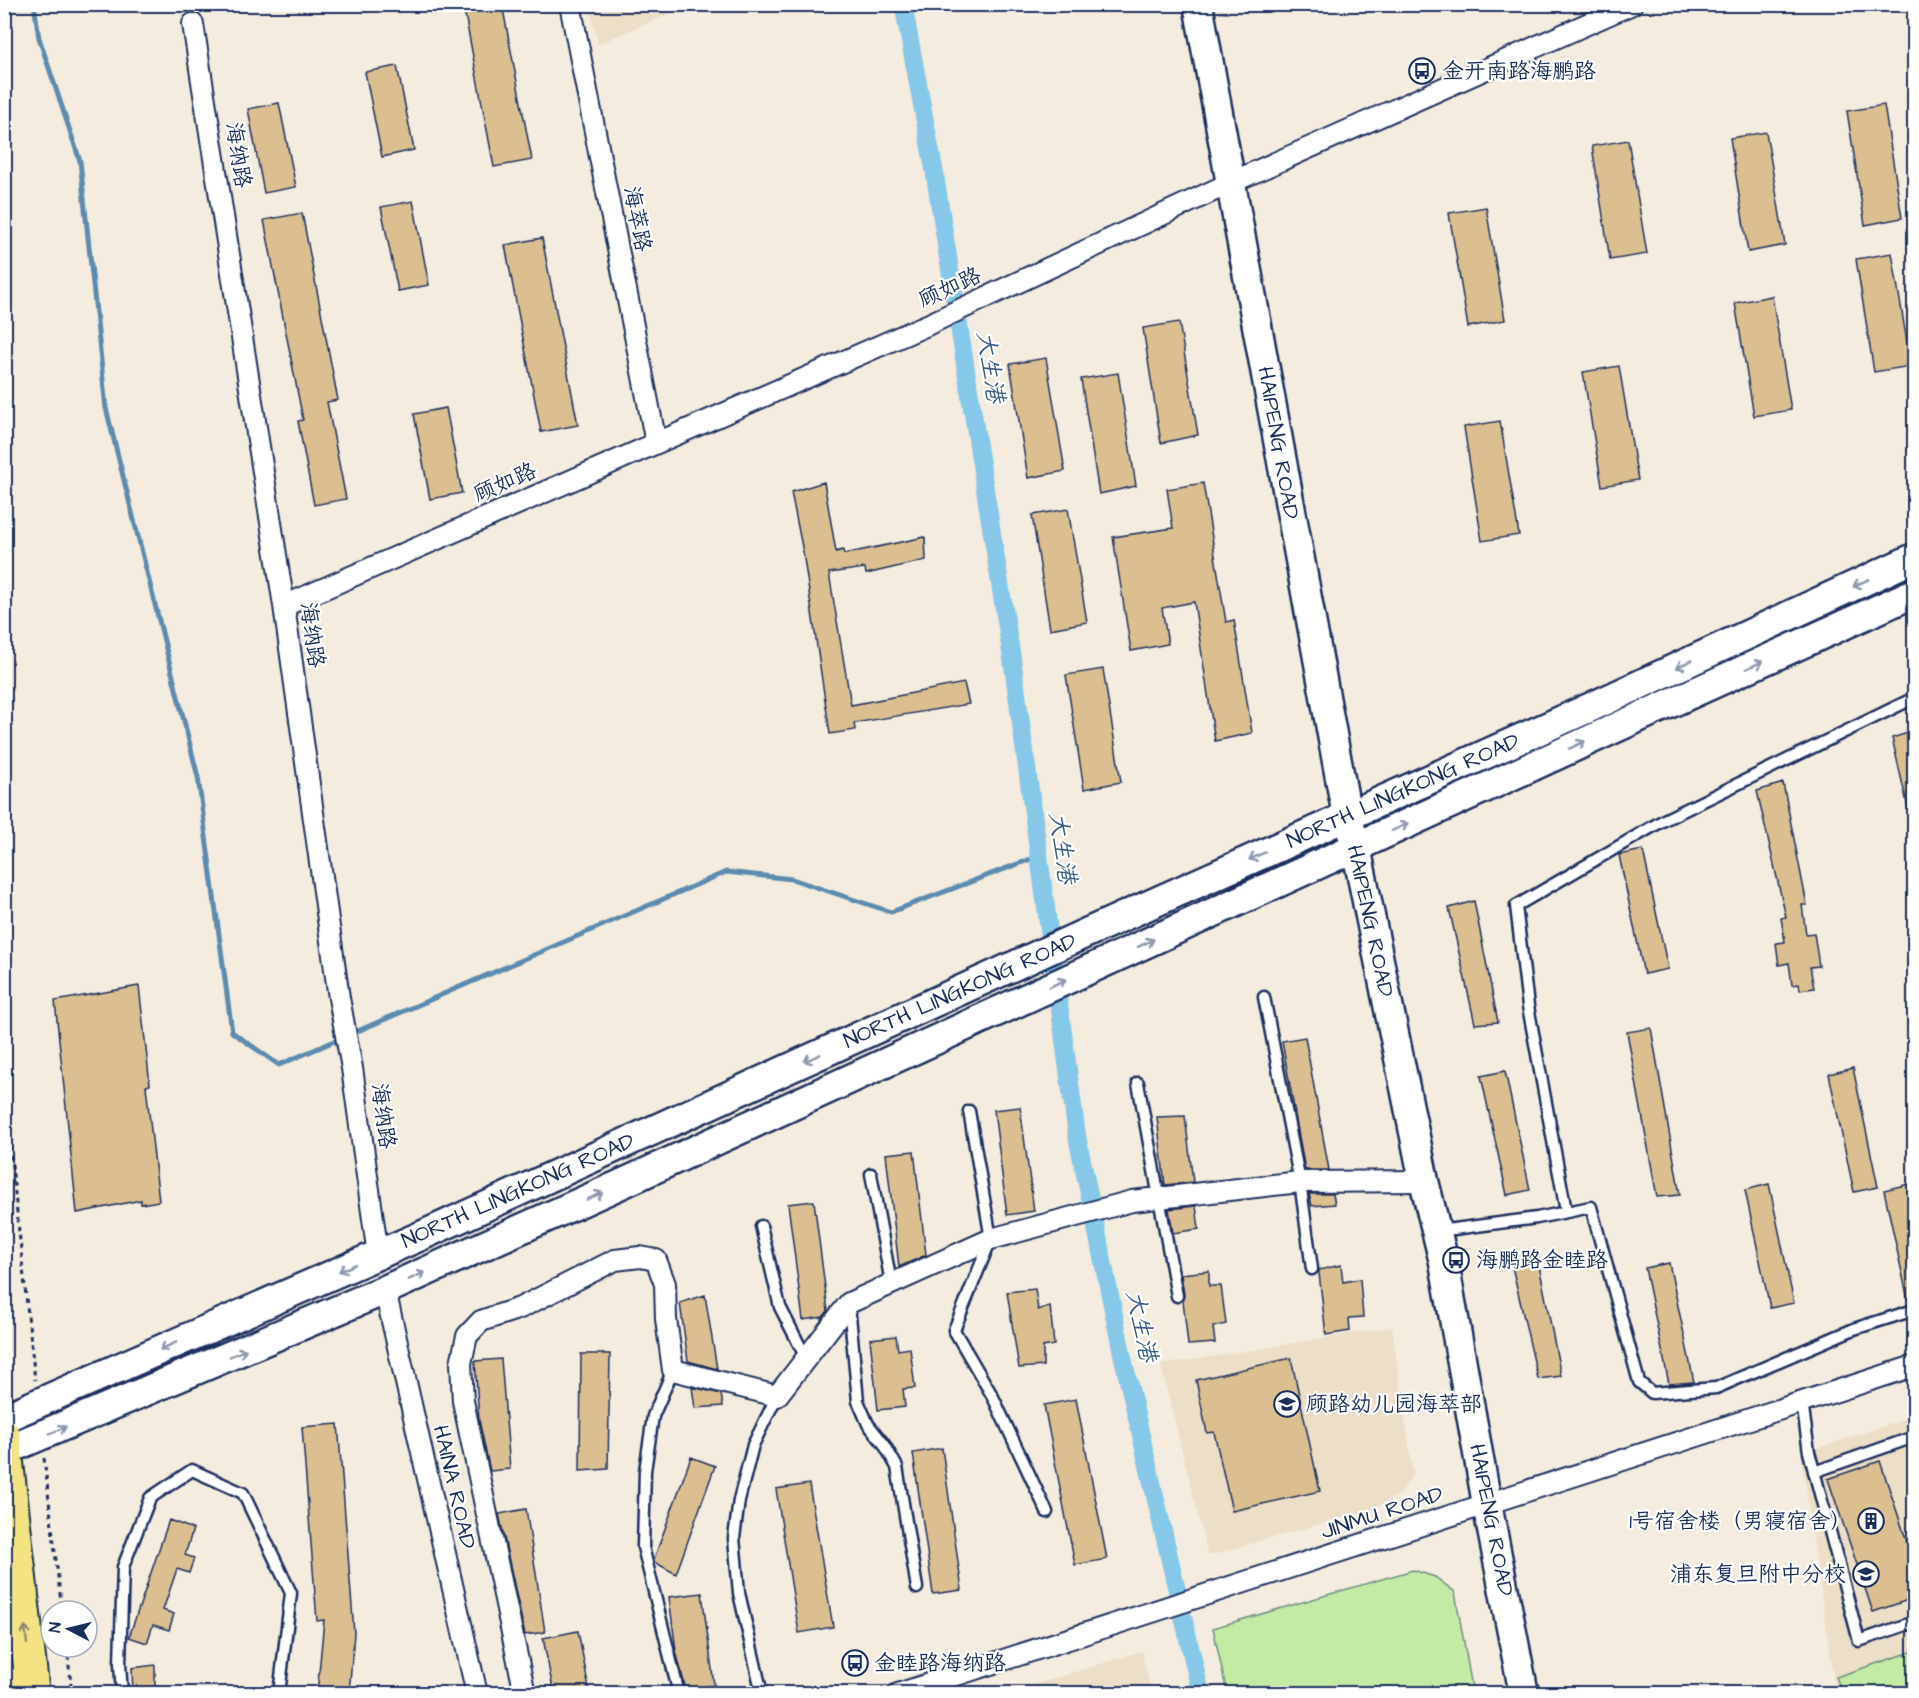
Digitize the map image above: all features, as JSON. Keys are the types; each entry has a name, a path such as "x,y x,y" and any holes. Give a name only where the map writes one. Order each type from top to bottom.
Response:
{"main road":[{"name":"HAIPENG ROAD","path":"1198,4 1347,816 1356,847 1424,1181 1444,1262 1524,1694"},
{"name":"NORTH LINGKONG ROAD","path":"4,1419 378,1254 1589,708 1914,558"},
{"name":"NORTH LINGKONG ROAD","path":"5,1446 41,1437 385,1290 1914,593"},
{"path":"5,1446 33,1694"},
{"path":"4,1682 6,1694"}],"street":[{"name":"海萃路","path":"570,4 656,443"},
{"name":"顾如路","path":"284,606 927,325 1230,183 1632,4"},
{"name":"海纳路","path":"193,24 284,606 339,998 352,1068 378,1254"},
{"path":"525,1694 463,1401 461,1363 467,1336 481,1321 520,1308 615,1260 640,1257 656,1260 665,1284 666,1319 673,1370 777,1396 849,1303 991,1239 1132,1201 1300,1182 1424,1181"},
{"name":"HAINA ROAD","path":"385,1290 477,1694"},
{"name":"JINMU ROAD","path":"898,1694 1914,1366"}],"lane":[{"path":"1566,1211 1528,1006 1516,906 1664,819 1914,698"},
{"path":"1264,997 1300,1182 1312,1269"},
{"path":"1138,1083 1178,1296"},
{"path":"969,1111 991,1239 954,1330 993,1397 1047,1512"},
{"path":"871,1174 891,1283"},
{"path":"1435,1231 1536,1218 1591,1207 1639,1382 1652,1393 1716,1388 1854,1329 1914,1310"},
{"path":"761,1226 780,1307 806,1358"},
{"path":"849,1303 858,1401 868,1424 884,1444 897,1467 917,1588"},
{"path":"673,1370 653,1416 645,1471 643,1546 679,1694"},
{"path":"762,1694 739,1593 734,1538 739,1500 753,1445 777,1396"},
{"path":"1802,1402 1815,1472 1859,1641 1914,1622"},
{"path":"1815,1472 1914,1437"},
{"path":"122,1694 120,1664 123,1567 150,1498 192,1470 243,1493 291,1593 279,1694"}],"path":[{"path":"4,1120 9,1138 38,1404"},
{"path":"41,1437 61,1599"},
{"path":"68,1659 72,1694"}],"shaded area":[{"path":"589,4 689,5 598,44"},
{"name":"顾路幼儿园海萃部","path":"1392,1327 1413,1474 1400,1494 1372,1509 1208,1556 1161,1365"},
{"name":"浦东复旦附中分校","path":"1914,1416 1914,1693 1836,1693 1801,1454"},
{"path":"1142,1651 1151,1693 1008,1693"}],"green space":[{"path":"1413,1570 1435,1577 1455,1592 1473,1693 1227,1693 1213,1628"},
{"path":"1914,1651 1914,1693 1842,1693 1836,1677"}],"building":[{"path":"463,4 502,4 532,160 494,167"},
{"path":"397,66 414,150 382,157 365,72"},
{"path":"279,103 296,187 264,193 248,109"},
{"path":"1884,105 1902,218 1865,225 1847,111"},
{"path":"1766,132 1785,245 1748,252 1730,138"},
{"path":"1628,140 1647,254 1610,260 1592,146"},
{"path":"413,201 429,285 398,291 381,207"},
{"path":"1486,207 1505,320 1468,327 1449,213"},
{"path":"302,213 338,400 327,402 346,499 314,505 298,421 303,420 264,220"},
{"path":"542,238 578,425 541,432 505,245"},
{"path":"1892,253 1911,366 1874,372 1856,259"},
{"path":"1772,296 1791,410 1754,416 1735,303"},
{"path":"1179,322 1198,435 1161,443 1143,328"},
{"path":"1046,358 1065,471 1028,478 1010,364"},
{"path":"1619,366 1638,480 1602,486 1583,372"},
{"path":"1118,373 1136,486 1099,494 1081,379"},
{"path":"446,408 462,493 430,499 414,414"},
{"path":"1500,421 1519,535 1482,541 1464,427"},
{"path":"824,482 836,552 843,550 844,554 925,537 926,560 866,574 865,568 829,573 851,705 964,683 969,704 854,723 855,730 830,734 803,552 791,492"},
{"path":"1203,483 1226,622 1234,620 1252,733 1215,741 1194,602 1162,608 1168,644 1131,651 1113,537 1173,528 1167,489"},
{"path":"1068,509 1087,622 1050,629 1032,515"},
{"path":"1103,669 1121,782 1084,789 1066,675"},
{"path":"1914,731 1914,812 1909,812 1892,738"},
{"path":"1783,783 1807,905 1802,905 1806,934 1814,933 1819,966 1810,967 1814,988 1800,990 1799,984 1792,985 1789,963 1779,965 1776,943 1785,942 1781,918 1786,917 1757,791"},
{"path":"1643,850 1668,969 1644,974 1619,855"},
{"path":"1474,901 1498,1022 1475,1024 1449,908"},
{"path":"139,986 150,1085 146,1086 159,1201 141,1204 141,1200 77,1213 55,1001"},
{"path":"1651,1028 1680,1195 1657,1197 1627,1032"},
{"path":"1305,1037 1329,1170 1305,1170 1282,1041"},
{"path":"1853,1068 1878,1187 1854,1192 1829,1074"},
{"path":"1505,1071 1530,1190 1507,1195 1481,1076"},
{"path":"1020,1107 1034,1211 1007,1215 994,1110"},
{"path":"1185,1116 1193,1182 1165,1185 1157,1117"},
{"path":"914,1151 926,1255 899,1267 886,1154"},
{"path":"1769,1184 1794,1303 1770,1308 1745,1190"},
{"path":"1909,1184 1914,1210 1914,1300 1908,1300 1884,1190"},
{"path":"1309,1194 1333,1194 1335,1204 1312,1206"},
{"path":"814,1201 828,1311 823,1317 803,1320 788,1204"},
{"path":"1196,1206 1199,1229 1173,1233 1169,1209"},
{"path":"1537,1255 1561,1376 1538,1379 1511,1262"},
{"path":"1669,1263 1694,1382 1669,1384 1645,1268"},
{"path":"1341,1265 1343,1282 1360,1279 1363,1317 1349,1318 1350,1331 1326,1335 1319,1270"},
{"path":"1209,1271 1209,1286 1221,1286 1226,1324 1213,1327 1215,1343 1188,1345 1181,1274"},
{"path":"1035,1289 1038,1310 1050,1306 1054,1345 1043,1347 1043,1366 1019,1368 1007,1292"},
{"path":"705,1295 717,1369 688,1361 680,1303"},
{"path":"896,1336 898,1350 910,1348 915,1388 903,1389 905,1407 878,1410 870,1339"},
{"path":"581,1354 610,1354 608,1469 580,1471"},
{"path":"1291,1358 1320,1491 1232,1511 1214,1432 1207,1433 1196,1380"},
{"path":"501,1359 510,1469 490,1471 479,1420 475,1361"},
{"path":"692,1387 721,1394 723,1406 695,1408"},
{"path":"1076,1399 1107,1559 1075,1565 1044,1405"},
{"path":"338,1424 354,1633 349,1694 317,1694 324,1620 317,1621 302,1427"},
{"path":"942,1448 962,1590 933,1594 913,1453"},
{"path":"691,1457 715,1466 676,1574 654,1562 654,1559"},
{"name":"1号宿舍楼（男寝宿舍）","path":"1880,1461 1914,1563 1914,1598 1873,1612 1828,1479"},
{"path":"809,1484 833,1627 799,1633 776,1489"},
{"path":"526,1509 545,1632 525,1635 499,1514"},
{"path":"169,1520 193,1529 185,1555 194,1558 189,1573 177,1569 163,1610 174,1614 169,1630 153,1625 147,1643 129,1637"},
{"path":"702,1593 714,1685 686,1690 676,1651 669,1597"},
{"path":"578,1631 590,1694 554,1694 543,1638"},
{"path":"155,1665 155,1694 133,1694 132,1668"}],"waterway":[{"path":"34,4 39,38 80,161 106,408 198,777 232,1032 279,1065 726,872 792,879 891,912 1039,856"},
{"name":"大生港","path":"903,4 934,169 1013,665 1077,1136 1123,1358 1201,1694"}],"place":[{"name":"金开南路海鹏路","path":"1422,71"},
{"name":"海鹏路金睦路","path":"1456,1260"},
{"name":"顾路幼儿园海萃部","path":"1287,1404"},
{"name":"1号宿舍楼（男寝宿舍）","path":"1871,1521"},
{"name":"浦东复旦附中分校","path":"1866,1574"},
{"name":"金睦路海纳路","path":"855,1663"}]}
